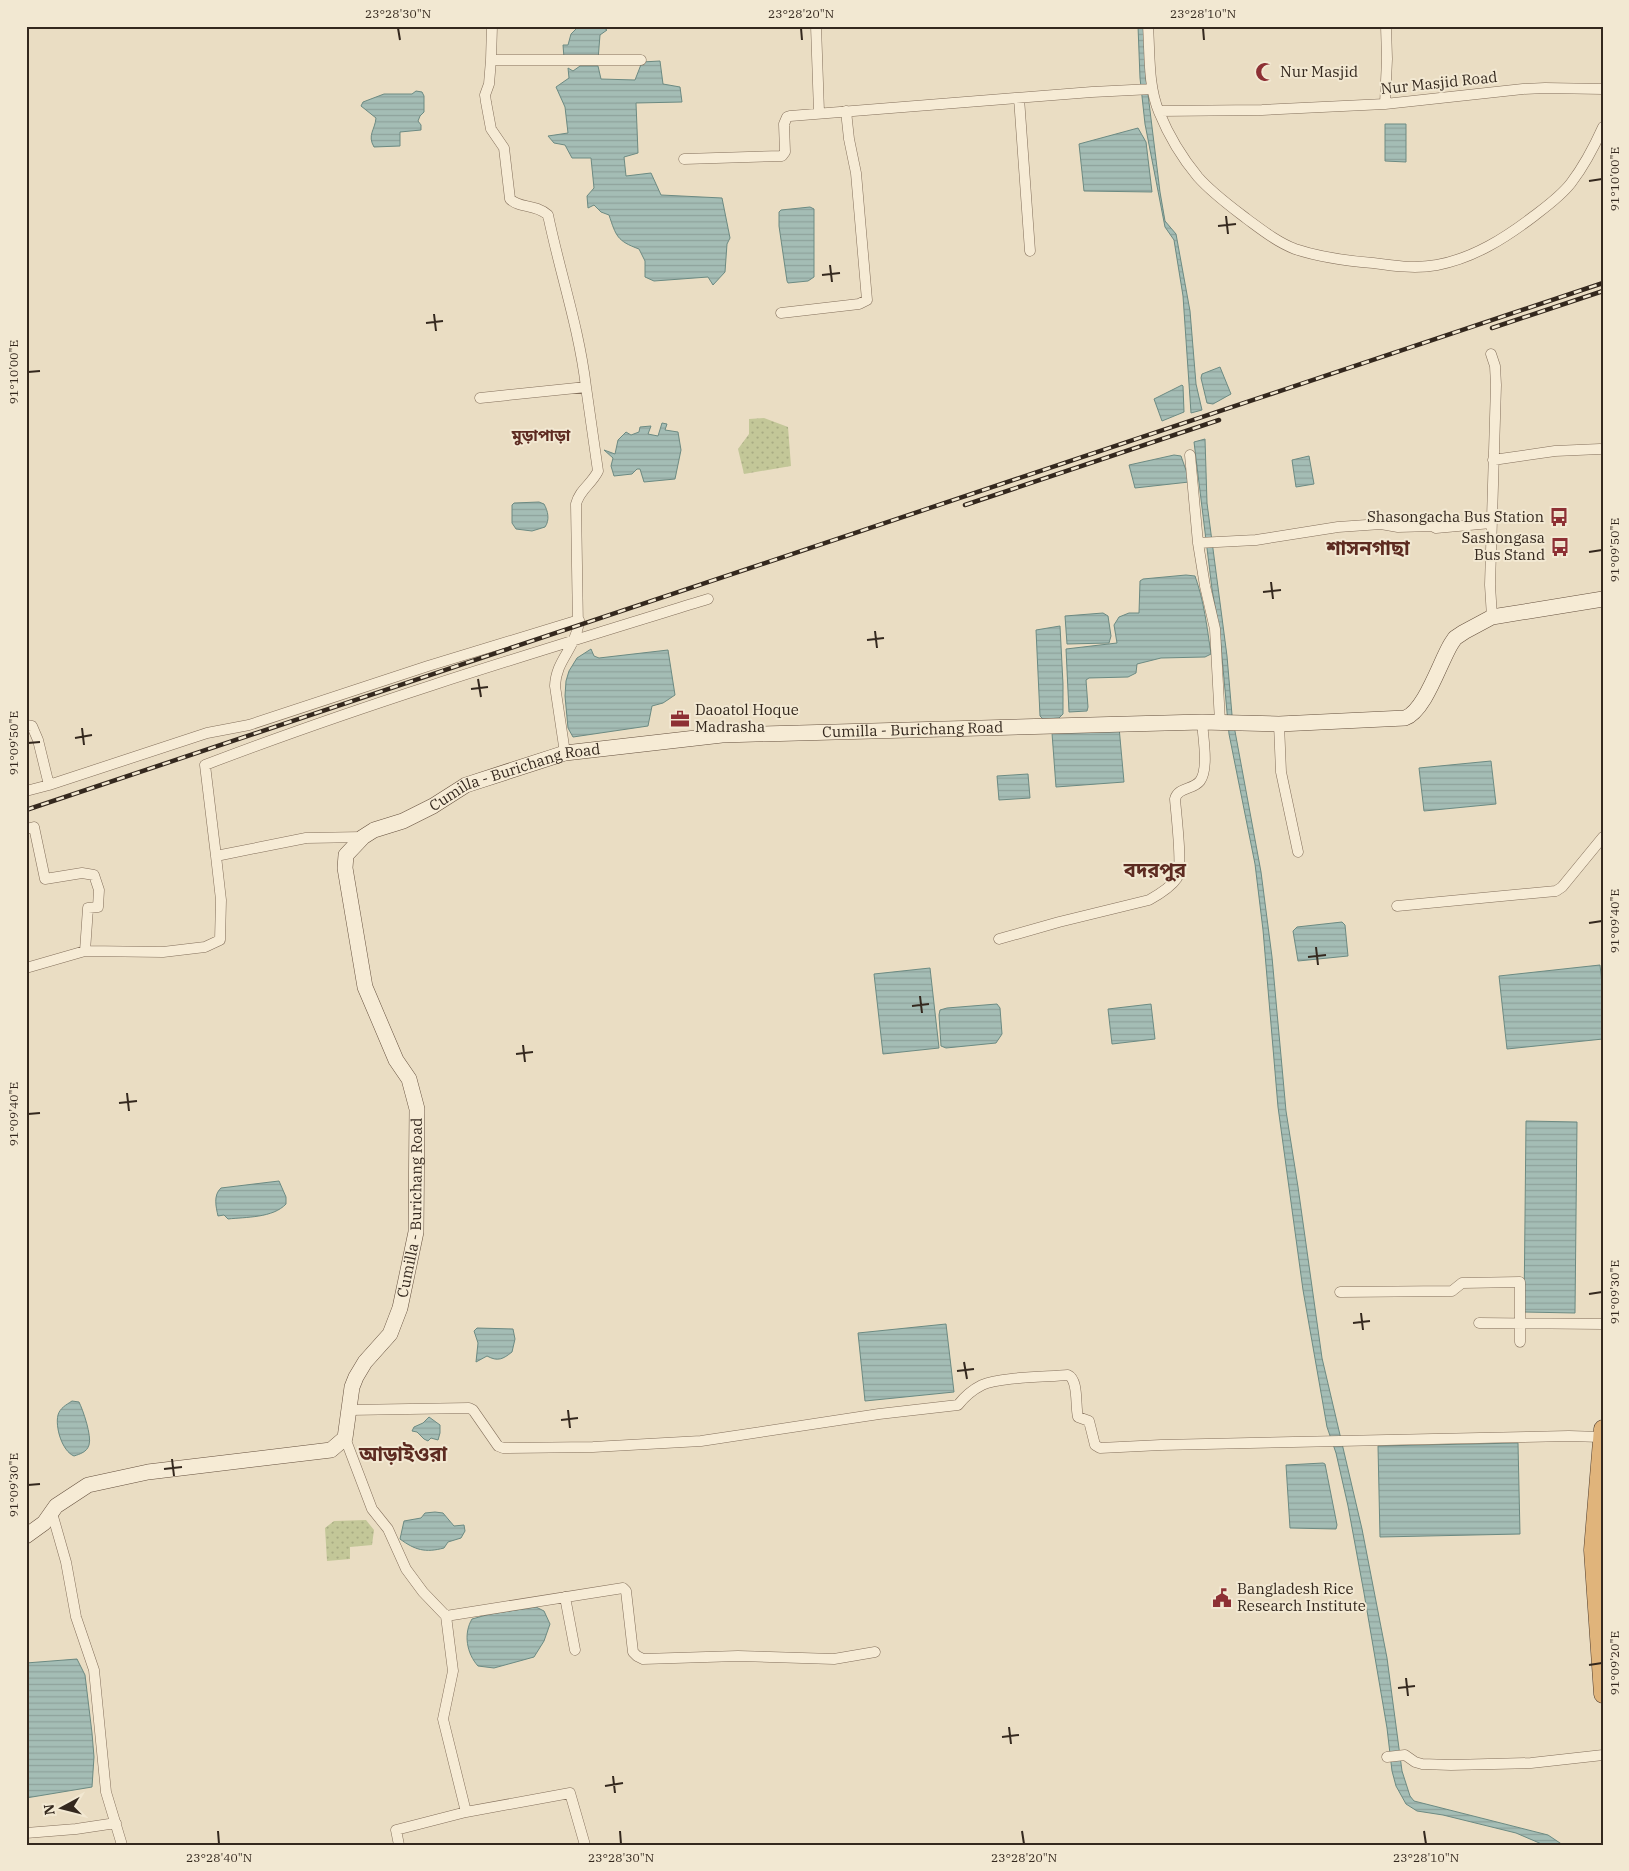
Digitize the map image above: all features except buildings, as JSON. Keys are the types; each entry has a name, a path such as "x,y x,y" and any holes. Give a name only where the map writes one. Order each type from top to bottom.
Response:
{"highway":[{"path":"1602,1433 1593,1550 1603,1694"}],"main road":[{"name":"Cumilla - Burichang Road","path":"345,1438 352,1388 365,1362 390,1334 400,1308 416,1232 417,1109 409,1079 396,1060 365,987 345,868 346,855 363,837 374,830 404,821 466,786 565,753 722,735 1202,722 1279,724 1372,720 1409,716 1417,709 1424,698 1453,641 1464,632 1492,616 1603,599"},
{"path":"26,1536 44,1523 56,1506 88,1485 148,1472 331,1450 345,1438"}],"street":[{"path":"492,26 489,84 485,96 491,128 504,148 510,199 515,204 540,208 548,215 565,290 574,318 598,471 592,482 578,496 576,504 579,620 575,640 558,666 555,675 565,753"},
{"path":"816,26 819,112"},
{"path":"1148,26 1152,89 1158,111 1198,177 1232,207 1279,242 1296,249 1332,257 1410,267 1424,267 1452,262 1480,251 1508,236 1546,207 1570,184 1594,149 1603,127"},
{"path":"1385,104 1386,26"},
{"path":"491,60 641,60"},
{"path":"684,159 782,156 785,152 784,122 787,117 819,112 1152,89"},
{"name":"Nur Masjid Road","path":"1158,111 1262,110 1385,104 1523,89 1603,89"},
{"path":"1019,98 1030,251"},
{"path":"781,313 859,304 867,300 856,173 846,111"},
{"path":"1492,354 1496,386 1491,523 1490,585 1492,616"},
{"path":"480,398 586,387"},
{"path":"1493,460 1555,451 1600,449"},
{"path":"1190,455 1205,586 1215,629 1220,722"},
{"path":"1201,543 1256,540 1338,527 1381,524 1398,527 1432,526 1436,528 1491,523"},
{"path":"26,968 85,951 163,952 205,948 220,940 221,900 204,766 281,736 575,640 708,599"},
{"path":"26,791 207,732 249,724 428,666 579,620"},
{"path":"999,939 1149,900 1160,894 1177,877 1179,865 1175,799 1176,794 1196,785 1203,775 1202,722"},
{"path":"1279,724 1281,772 1298,852"},
{"path":"26,725 32,726 38,740 49,784"},
{"path":"26,829 34,827 45,879 82,872 94,875 99,890 98,907 88,908 85,951"},
{"path":"216,856 306,838 363,837"},
{"path":"1397,906 1556,891 1562,887 1603,837"},
{"path":"1340,1292 1452,1291 1462,1284 1520,1282 1520,1342"},
{"path":"1479,1323 1603,1324"},
{"path":"350,1410 470,1408 498,1446 503,1448 593,1447 701,1441 880,1414 958,1405 973,1390 992,1382 1068,1375 1072,1377 1074,1383 1078,1417 1089,1421 1094,1446 1100,1448 1569,1436 1602,1433"},
{"path":"345,1438 372,1509 388,1529 406,1569 423,1592 446,1616 453,1671 443,1719 466,1812"},
{"path":"52,1513 66,1562 76,1617 94,1670 106,1792 122,1845"},
{"path":"446,1616 623,1588 626,1591 633,1652 636,1656 643,1659 738,1656 834,1659 875,1652"},
{"path":"564,1597 575,1650"},
{"path":"1387,1757 1405,1755 1415,1762 1422,1764 1451,1765 1531,1763 1603,1755"},
{"path":"399,1845 396,1830 466,1812 570,1793 585,1845"},
{"path":"26,1833 76,1829 116,1823"}],"green space":[{"path":"764,418 788,427 791,466 744,474 738,449 749,434 749,419"},
{"path":"366,1520 374,1530 372,1545 350,1547 350,1559 327,1561 325,1528 334,1521"}],"water":[{"path":"579,26 604,28 607,30 600,35 598,60 564,58 563,45 568,45 571,34"},
{"path":"1138,26 1144,26 1146,78 1165,221 1176,234 1190,311 1196,384 1202,410 1191,413 1183,296 1174,240 1165,227 1145,124 1140,78"},
{"path":"660,61 663,84 680,87 682,102 636,103 638,153 624,157 626,176 651,173 661,195 722,198 730,238 727,244 725,272 713,285 708,277 654,281 645,277 645,261 639,249 618,237 609,215 601,212 594,205 588,208 587,196 594,188 591,158 572,158 565,145 554,143 548,136 568,133 565,107 556,87 569,78 568,68 573,71 580,66 598,66 601,79 635,80 642,62"},
{"path":"416,91 422,92 424,96 424,112 418,121 421,125 421,130 400,132 400,146 374,147 371,136 376,118 361,106 363,102 384,94 412,94"},
{"path":"1385,124 1406,124 1406,162 1385,161"},
{"path":"1138,128 1146,142 1152,192 1084,191 1079,144"},
{"path":"810,207 814,209 814,277 808,281 788,283 779,226 779,212 781,210"},
{"path":"1220,367 1231,394 1213,404 1207,403 1201,378 1202,374"},
{"path":"1182,385 1184,412 1162,421 1154,399"},
{"path":"662,423 667,424 665,430 678,432 681,450 675,479 644,482 640,469 637,469 632,474 614,476 611,466 613,458 604,450 615,454 618,440 626,432 631,435 639,432 640,427 651,426 648,434 658,436"},
{"path":"1205,439 1207,503 1227,656 1232,715 1261,872 1272,957 1286,1111 1322,1358 1362,1529 1387,1658 1402,1771 1410,1796 1414,1801 1548,1835 1563,1845 1544,1845 1516,1833 1443,1815 1417,1811 1406,1804 1396,1786 1392,1771 1387,1728 1348,1506 1336,1453 1327,1427 1303,1290 1278,1107 1263,930 1255,864 1229,734 1220,635 1212,589 1194,442"},
{"path":"1174,455 1181,456 1189,482 1135,488 1129,465"},
{"path":"1309,456 1314,484 1296,487 1292,460"},
{"path":"539,502 544,504 547,513 548,521 545,527 532,531 516,529 512,523 512,505 514,503"},
{"path":"1186,575 1195,576 1198,585 1205,614 1211,654 1205,657 1161,658 1137,664 1136,673 1128,677 1089,678 1086,680 1087,711 1069,712 1066,649 1117,643 1114,625 1119,617 1129,613 1139,613 1140,581 1143,579"},
{"path":"1103,613 1108,616 1111,636 1109,643 1067,644 1065,616"},
{"path":"1060,626 1063,714 1059,718 1043,719 1040,716 1036,630"},
{"path":"591,649 594,656 599,658 668,650 675,695 663,703 652,706 648,726 573,737 568,728 565,696 566,681 569,671 577,658"},
{"path":"1119,727 1124,782 1056,787 1052,733"},
{"path":"1491,761 1496,804 1424,811 1419,768"},
{"path":"1028,774 1030,798 999,800 997,776"},
{"path":"1342,922 1345,925 1348,956 1298,961 1293,931 1297,927"},
{"path":"1600,965 1603,992 1603,1039 1507,1049 1499,976"},
{"path":"930,968 939,1048 883,1054 874,974"},
{"path":"997,1004 1000,1008 1002,1034 996,1043 946,1048 941,1046 940,1010"},
{"path":"1151,1004 1155,1039 1112,1044 1108,1009"},
{"path":"1526,1121 1577,1122 1575,1313 1524,1312"},
{"path":"279,1181 286,1197 286,1204 281,1209 251,1217 228,1219 224,1215 218,1216 216,1198 221,1188"},
{"path":"946,1324 954,1392 865,1401 858,1333"},
{"path":"477,1328 513,1329 515,1339 512,1352 500,1359 487,1356 476,1362 478,1343 474,1331"},
{"path":"72,1401 79,1402 81,1406 87,1423 90,1441 87,1449 74,1456 66,1449 60,1438 57,1420 60,1410"},
{"path":"429,1417 440,1425 438,1440 431,1438 428,1441 417,1432 412,1431 414,1427 423,1423"},
{"path":"1518,1443 1520,1534 1380,1537 1378,1446"},
{"path":"1325,1464 1337,1525 1336,1529 1290,1528 1286,1465"},
{"path":"425,1513 443,1513 454,1526 464,1525 465,1531 461,1538 448,1542 444,1548 431,1550 420,1550 400,1539 404,1521 421,1518"},
{"path":"536,1607 544,1611 550,1624 544,1641 534,1657 494,1668 478,1666 471,1656 467,1637 472,1619 490,1614"},
{"path":"77,1659 85,1675 92,1733 94,1757 92,1787 26,1798 26,1663"}],"railway":[{"path":"26,810 1603,283"},
{"path":"1492,328 1603,291"},
{"path":"965,505 1219,420"}],"place":[{"name":"Nur Masjid","path":"1265,72"},
{"name":"Shasongacha Bus Station","path":"1559,517"},
{"name":"Sashongasa Bus Stand","path":"1560,547"},
{"name":"Daoatol Hoque Madrasha","path":"680,719"},
{"name":"Bangladesh Rice Research Institute","path":"1222,1598"}],"district":[{"name":"মুড়াপাড়া","path":"541,435"},
{"name":"শাসনগাছা","path":"1368,548"},
{"name":"বদরপুর","path":"1155,870"},
{"name":"আড়াইওরা","path":"403,1454"}]}
